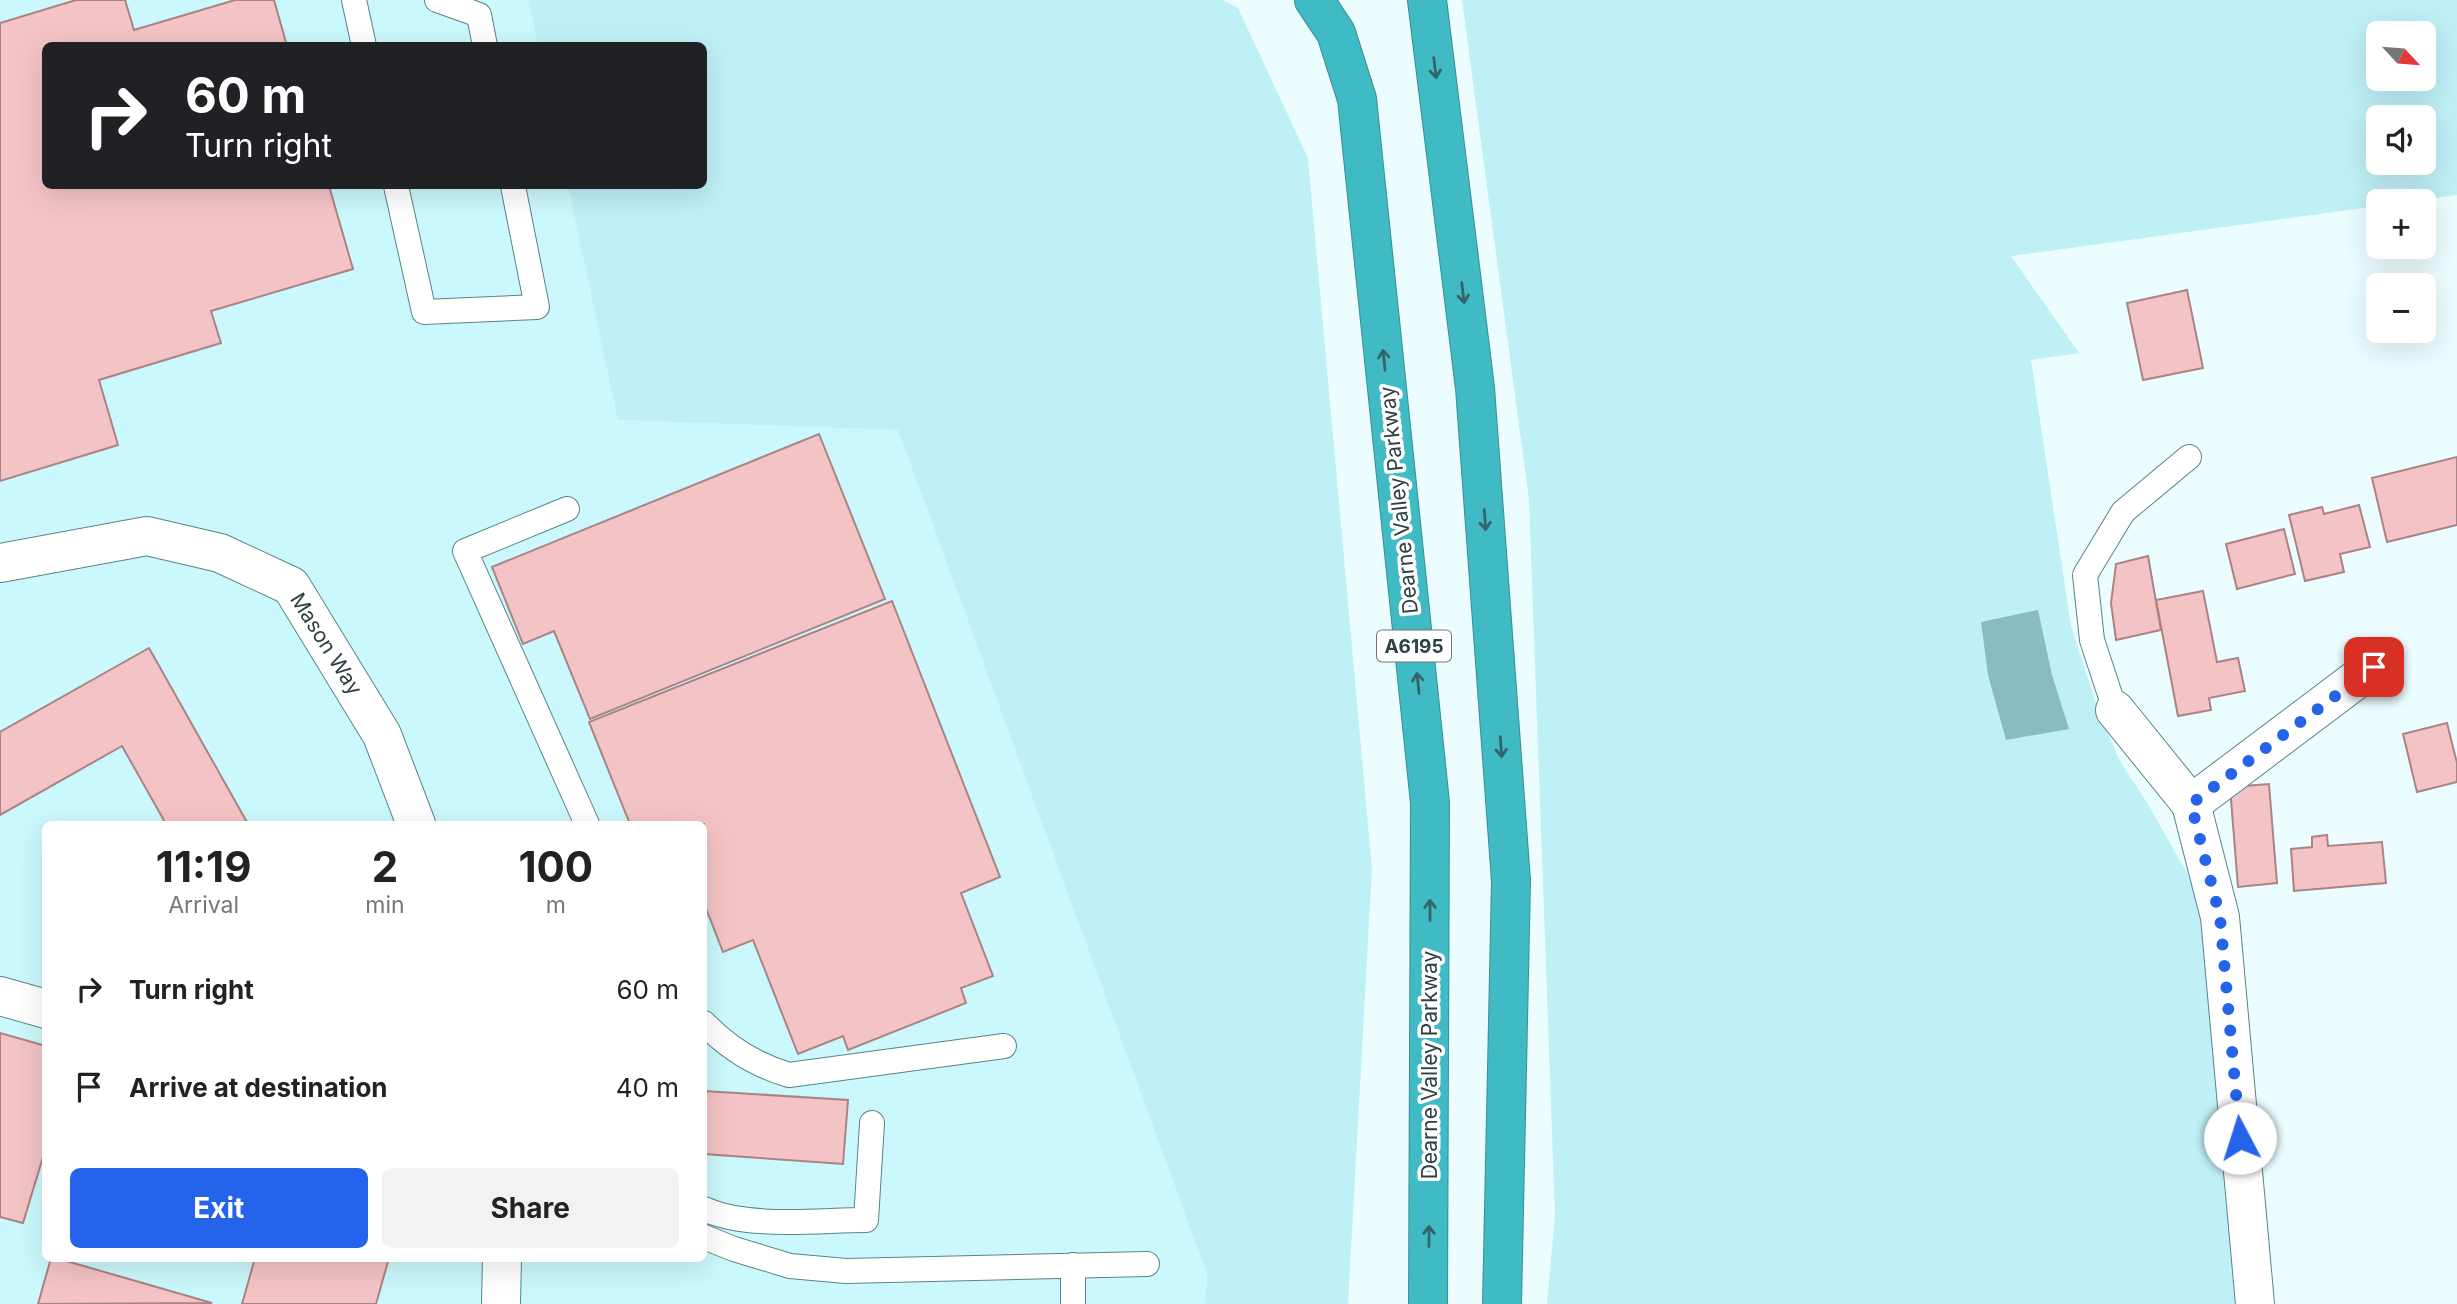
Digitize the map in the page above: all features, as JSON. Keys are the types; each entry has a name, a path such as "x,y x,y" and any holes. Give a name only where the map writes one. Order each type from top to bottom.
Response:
{"highway":[{"name":"Dearne Valley Parkway","path":"1314,0 1336,33 1357,99 1430,803 1428,1304"},
{"path":"1427,0 1475,388 1511,881 1502,1304"}],"street":[{"name":"Mason Way","path":"0,563 147,536 220,553 290,586 382,735 415,821"},
{"path":"2191,804 2374,667"},
{"path":"2115,710 2191,804 2220,917 2256,1304"},
{"path":"0,996 42,1008"},
{"path":"500,1304 502,1262"}],"lane":[{"path":"354,0 364,42"},
{"path":"437,0 479,15 484,42"},
{"path":"397,189 424,312 537,307 514,189"},
{"path":"2115,710 2092,640 2085,575 2123,512 2189,457"},
{"path":"567,509 465,551 586,821"},
{"path":"707,1026 720,1040 747,1058 767,1069 789,1075 1004,1046"},
{"path":"707,1210 758,1220 866,1220 872,1123"},
{"path":"707,1238 790,1266 846,1271 1147,1264"},
{"path":"1073,1265 1073,1304"}],"shaded area":[{"path":"0,0 528,0 537,42 42,42 42,189 569,189 619,420 898,430 1207,1274 1205,1304 0,1304"},
{"path":"528,0 1223,0 1238,8 1308,158 1372,869 1348,1304 1205,1304 1207,1274 898,430 618,420 569,189 707,189 707,42 537,42"},
{"path":"1462,0 2457,0 2457,195 2436,198 2436,189 2366,189 2366,208 2011,256 2079,353 2031,360 2071,626 2100,716 2120,761 2199,894 2237,1304 1547,1304 1555,1215 1529,500"},
{"path":"2038,610 2052,675 2069,729 2006,740 1988,675 1981,622"}],"building":[{"path":"76,0 125,0 134,30 235,0 274,0 286,42 42,42 42,189 330,189 353,269 211,311 221,343 99,380 118,445 0,481 0,23"},
{"path":"2187,290 2203,368 2143,380 2127,303"},
{"path":"819,434 885,599 590,719 554,631 523,644 492,567"},
{"path":"2457,457 2457,525 2387,542 2372,478"},
{"path":"2359,505 2370,547 2340,554 2344,572 2305,581 2289,515 2322,507 2324,514"},
{"path":"2284,529 2295,574 2237,589 2226,544"},
{"path":"2148,556 2161,630 2116,640 2111,603 2116,564"},
{"path":"2203,591 2217,662 2238,658 2245,691 2209,698 2211,710 2178,716 2156,600"},
{"path":"892,601 1000,877 961,893 993,976 961,988 966,1003 848,1050 843,1036 798,1054 753,940 723,952 707,911 707,821 629,821 589,722"},
{"path":"149,648 246,821 164,821 122,746 0,815 0,732"},
{"path":"2447,723 2457,763 2457,782 2417,792 2403,734"},
{"path":"2269,784 2277,883 2238,887 2230,787"},
{"path":"2327,835 2328,846 2382,842 2386,883 2294,891 2291,849 2312,847 2312,837"},
{"path":"0,1033 42,1045 42,1160 23,1223 0,1217"},
{"path":"707,1091 848,1100 843,1164 707,1154"},
{"path":"50,1262 70,1262 212,1303 38,1304"},
{"path":"254,1262 388,1262 376,1304 242,1304"}],"route":[{"path":"2240,1138 2220,917 2191,804 2374,667"}]}
